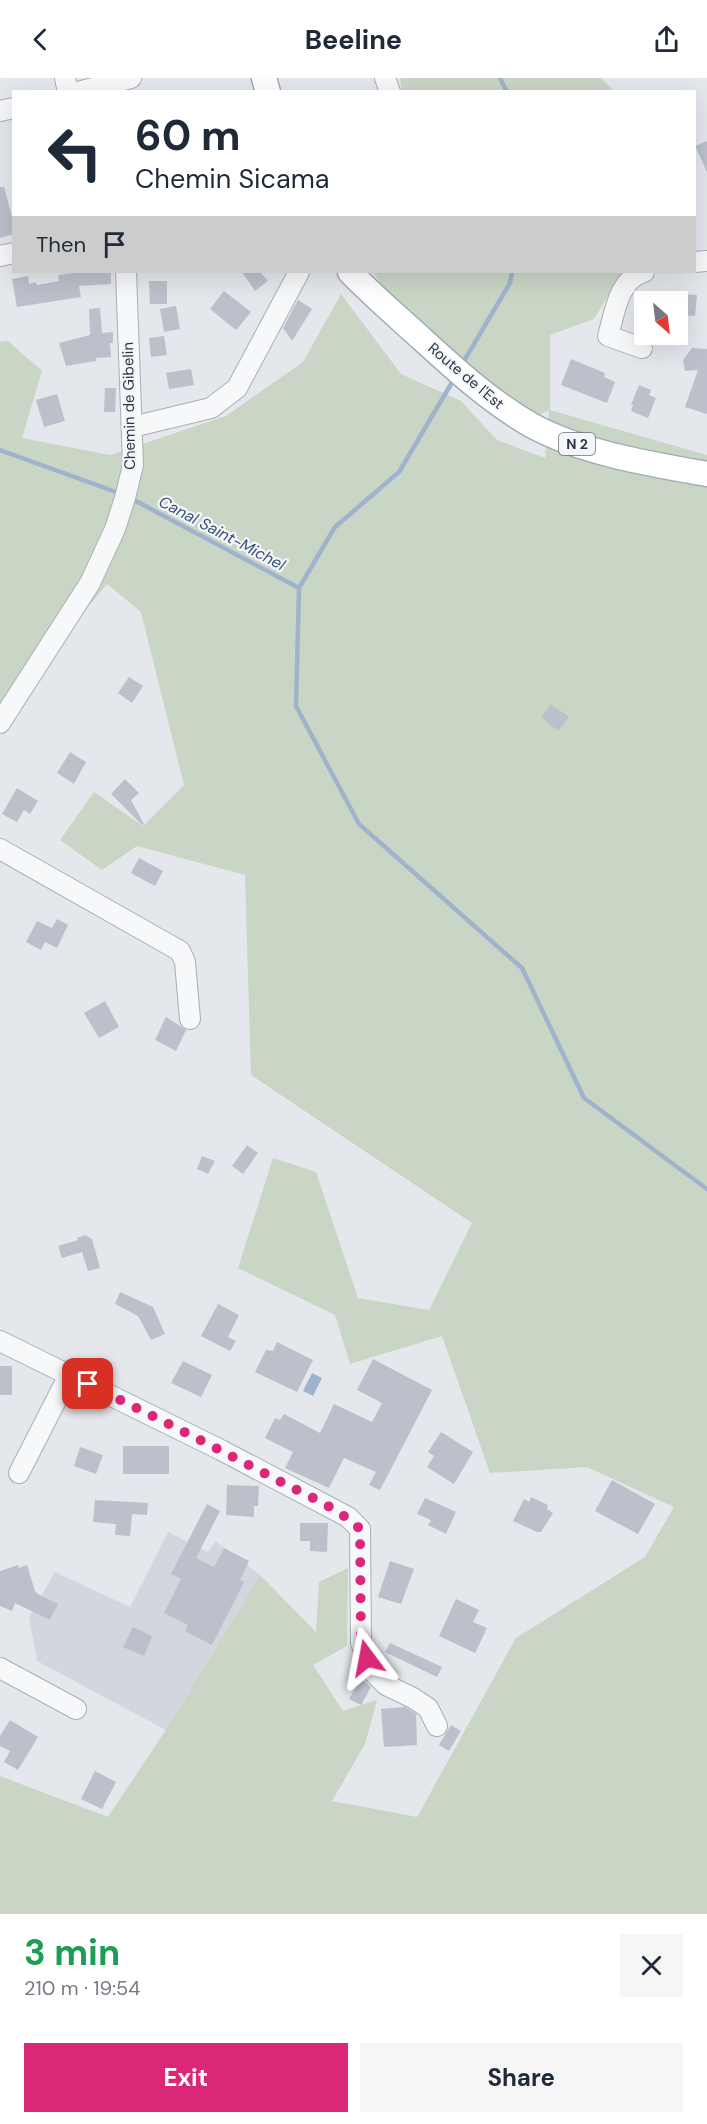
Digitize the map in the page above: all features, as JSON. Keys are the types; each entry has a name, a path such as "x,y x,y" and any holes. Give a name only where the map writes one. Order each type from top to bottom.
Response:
{"main road":[{"name":"Route de l'Est","path":"351,273 491,399 533,425 584,447 670,468 707,474"}],"street":[{"path":"88,90 125,83"},
{"name":"Chemin de Gibelin","path":"0,723 90,583 115,529 125,498 133,465 126,273"},
{"path":"132,427 211,408 237,388 298,273"},
{"path":"640,273 625,283 608,336 642,348"},
{"path":"0,849 180,951 185,962 190,1019"},
{"path":"0,1341 221,1450 348,1517 360,1529 361,1643 373,1672 386,1685 428,1707 437,1726"},
{"path":"19,1473 69,1375"},
{"path":"0,1668 76,1709"}],"shaded area":[{"path":"168,1532 208,1552 216,1541 260,1575 166,1730 37,1661 29,1617 55,1572 130,1607"}],"green space":[{"path":"400,78 601,78 613,90 402,90"},
{"path":"374,273 621,273 594,319 550,335 550,410 707,455 707,1914 0,1914 0,1776 108,1817 166,1730 260,1575 316,1632 319,1582 348,1568 347,1646 313,1665 343,1711 377,1700 365,1744 332,1801 417,1817 516,1638 645,1557 674,1507 587,1467 490,1473 442,1336 350,1364 335,1315 238,1268 273,1158 316,1172 358,1298 429,1310 472,1223 251,1075 245,875 137,846 102,870 60,840 94,792 143,826 184,785 141,612 107,584 0,712 0,342 8,341 42,371 22,438 110,455 226,416 303,362 341,294 401,374 461,401 497,440 545,458 549,410 531,420 484,387 457,354 433,338 388,294"}],"water":[{"path":"312,1373 322,1378 313,1396 303,1391"}],"building":[{"path":"707,141 707,172 696,148 696,146"},
{"path":"0,187 4,187 12,217 12,235 0,238"},
{"path":"111,273 111,284 79,286 81,297 17,307 12,279 28,276 29,284 36,282 37,285 59,281 58,275"},
{"path":"243,273 261,273 268,281 255,291"},
{"path":"149,281 167,281 167,304 150,304"},
{"path":"224,291 251,312 236,330 210,309"},
{"path":"688,294 697,295 695,316 688,316"},
{"path":"298,300 312,309 292,341 283,328"},
{"path":"176,306 180,329 164,332 160,309"},
{"path":"100,308 102,333 113,332 113,343 110,343 111,357 96,358 96,361 66,366 59,343 90,335 89,309"},
{"path":"164,336 167,355 151,357 149,338"},
{"path":"692,348 707,349 707,414 685,407 698,370 685,371 683,360"},
{"path":"571,359 605,373 604,377 615,382 607,403 561,385"},
{"path":"191,369 194,385 169,389 166,373"},
{"path":"639,385 651,390 649,395 656,398 648,418 631,411"},
{"path":"105,388 116,388 115,412 104,412"},
{"path":"57,394 65,421 44,427 36,400"},
{"path":"129,677 143,686 132,703 118,693"},
{"path":"551,704 569,717 558,731 541,717"},
{"path":"70,752 86,762 74,784 57,773"},
{"path":"125,779 139,793 131,800 144,824 142,825 111,794"},
{"path":"17,788 38,801 30,814 24,810 17,822 2,814"},
{"path":"139,858 163,871 155,886 131,873"},
{"path":"57,919 68,925 57,948 45,942 41,950 26,942 37,921 52,928"},
{"path":"105,1001 119,1027 99,1038 84,1013"},
{"path":"166,1017 186,1030 176,1051 155,1040"},
{"path":"247,1145 258,1153 243,1174 232,1166"},
{"path":"202,1156 215,1161 208,1174 197,1169"},
{"path":"85,1235 92,1239 100,1268 88,1271 82,1252 62,1258 58,1246 78,1240 77,1238"},
{"path":"120,1292 153,1307 165,1334 151,1340 138,1316 115,1304"},
{"path":"218,1304 239,1315 228,1337 236,1341 230,1351 201,1336"},
{"path":"277,1342 313,1360 297,1392 255,1372 266,1350 273,1351"},
{"path":"373,1359 432,1390 380,1490 369,1485 376,1472 344,1458 329,1488 285,1468 293,1452 265,1438 275,1418 280,1420 284,1414 320,1433 334,1404 372,1422 382,1403 357,1390"},
{"path":"183,1361 212,1375 201,1397 171,1383"},
{"path":"0,1366 12,1366 12,1395 0,1395"},
{"path":"441,1432 473,1452 454,1484 427,1467 434,1456 428,1452"},
{"path":"123,1446 169,1446 169,1474 123,1474"},
{"path":"80,1447 103,1455 96,1474 74,1466"},
{"path":"612,1480 655,1504 638,1534 595,1511"},
{"path":"227,1485 259,1486 258,1506 254,1506 254,1517 226,1515"},
{"path":"531,1497 548,1505 547,1509 553,1513 541,1532 513,1521 524,1499 529,1502"},
{"path":"425,1498 456,1512 446,1534 428,1525 431,1520 417,1514"},
{"path":"95,1500 148,1503 147,1515 132,1514 130,1536 115,1535 116,1524 93,1522"},
{"path":"207,1504 220,1511 196,1558 214,1567 224,1548 249,1561 240,1580 244,1582 212,1645 185,1631 188,1625 164,1613 181,1579 171,1574"},
{"path":"300,1523 328,1523 327,1552 310,1551 310,1541 300,1541"},
{"path":"390,1561 414,1569 401,1604 378,1597"},
{"path":"18,1565 19,1568 27,1565 38,1594 58,1604 50,1620 15,1603 12,1611 0,1606 0,1571"},
{"path":"456,1599 479,1610 473,1622 487,1628 475,1653 439,1636"},
{"path":"133,1627 152,1636 144,1656 123,1647"},
{"path":"390,1643 442,1667 437,1677 385,1652"},
{"path":"361,1678 371,1687 361,1705 349,1699"},
{"path":"405,1707 416,1714 417,1745 384,1747 381,1709"},
{"path":"10,1720 38,1737 18,1770 4,1762 10,1751 0,1746 0,1736"},
{"path":"451,1725 461,1731 449,1751 439,1745"},
{"path":"95,1771 116,1782 102,1809 81,1799"}],"waterway":[{"path":"500,78 506,90"},
{"path":"461,366 510,283 512,273"},
{"path":"454,379 399,472 335,527 299,588 296,706 359,824 522,968 584,1098 707,1189"},
{"name":"Canal Saint-Michel","path":"0,450 116,492"},
{"name":"Canal Saint-Michel","path":"134,500 299,588"}],"route":[{"path":"88,1384 221,1450 348,1517 360,1529 361,1643 367,1658"}]}
